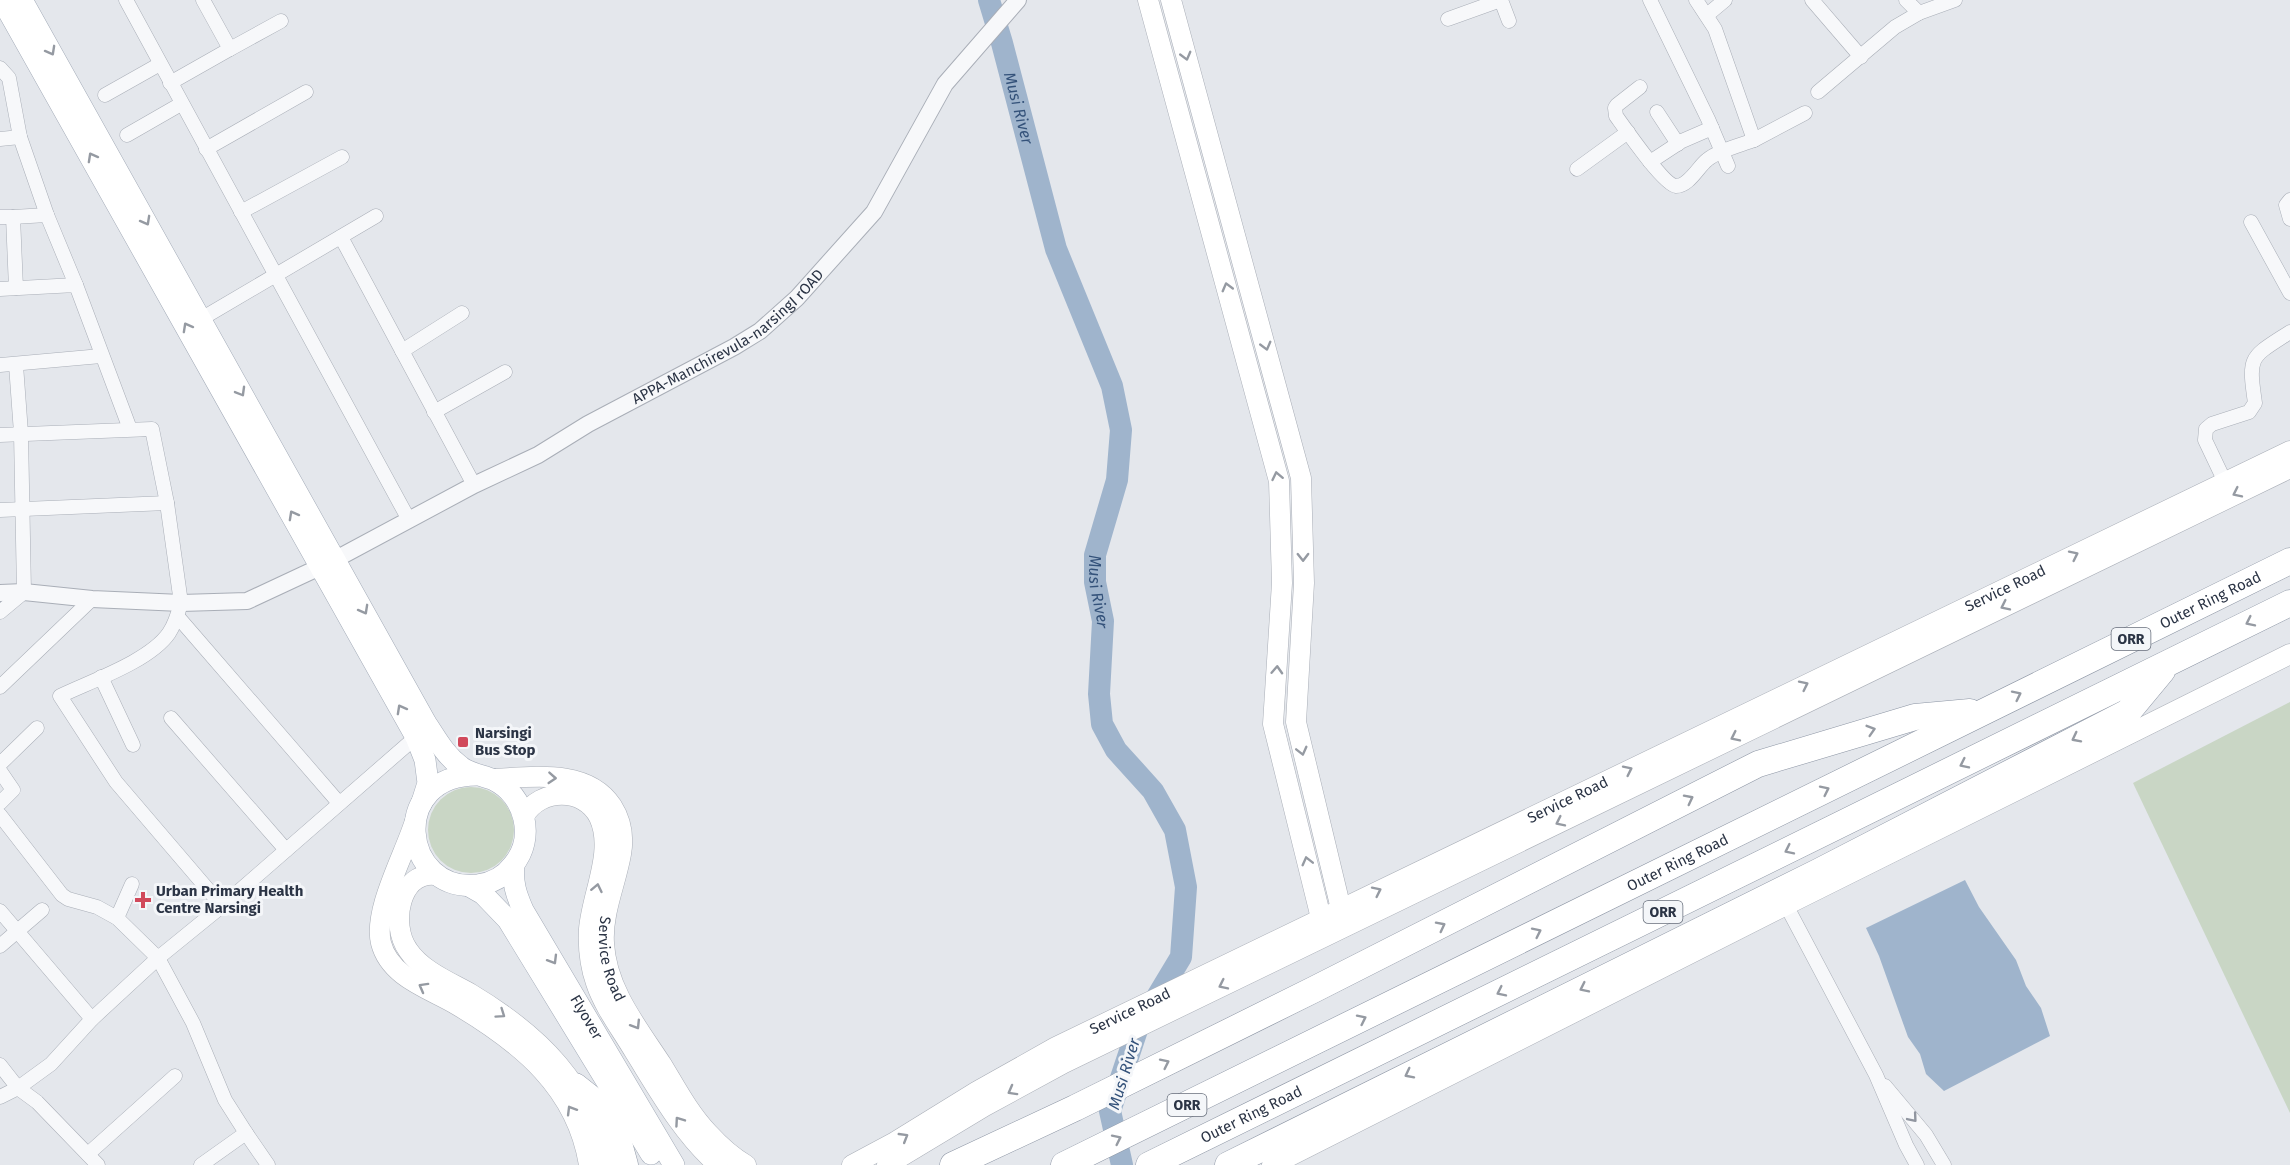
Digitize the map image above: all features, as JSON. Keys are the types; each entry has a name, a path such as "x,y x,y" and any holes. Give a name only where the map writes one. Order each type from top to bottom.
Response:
{"highway":[{"name":"Outer Ring Road","path":"1064,1165 2290,561"},
{"name":"Outer Ring Road","path":"1149,1165 2290,603"},
{"path":"1228,1165 1818,872 2128,712 2168,665"},
{"path":"953,1165 1075,1108 1313,990 1758,764 1915,717 1987,711"},
{"path":"574,1086 599,1105 617,1136 625,1165"}],"main road":[{"path":"2,0 329,562 426,723 444,750 460,767 507,788 517,801 524,816 526,833 522,850 514,865 501,876 486,884 469,886 452,883 437,875 426,873 416,878 410,883 401,903 400,934 406,949 415,959 473,995 540,1044 568,1075 590,1114 603,1165"},
{"path":"22,0 201,319 329,562 416,736 425,760 428,783 388,893 381,922 381,943 388,958 402,974 456,1004 495,1030 537,1064 576,1118 586,1145 589,1165"},
{"path":"1148,0 1279,481 1282,583 1273,724 1321,918"},
{"path":"1171,0 1301,478 1304,583 1296,723 1341,909"},
{"name":"Service Road","path":"1271,951 1321,918 2290,451"},
{"name":"Service Road","path":"852,1165 905,1136 976,1092 1060,1055 1271,951 2290,468"},
{"path":"1272,1165 2290,654"},
{"path":"437,875 422,859 415,838 419,809 432,789 446,779 462,775 486,777"},
{"name":"Service Road","path":"486,777 543,777 577,781 599,792 612,807 621,827 622,841 604,933 605,960 611,978 628,1012 694,1116 718,1143 746,1165"},
{"name":"Service Road","path":"524,816 536,801 557,794 579,799 590,805 597,813 602,825 604,852 590,921 589,949 597,985 615,1020 676,1117 696,1144 718,1165"},
{"name":"Flyover","path":"514,865 515,915 657,1165"},
{"name":"Flyover","path":"469,886 515,915 674,1165"},
{"name":"Service Road","path":"887,1165 985,1106 1060,1055"}],"street":[{"path":"126,0 409,520"},
{"path":"203,0 230,49"},
{"name":"APPA-Manchirevula-narsingI rOAD","path":"0,593 24,592 179,610 247,600 329,562 538,455 588,424 734,347 760,331 796,298 874,212 945,84 1018,0"},
{"path":"1448,19 1501,0 1509,21"},
{"path":"1650,0 1728,166"},
{"path":"1696,0 1715,29 1754,140"},
{"path":"1707,15 1725,0"},
{"path":"1812,0 1861,57"},
{"path":"1906,0 1919,13"},
{"path":"1818,92 1895,27 1919,13 1955,0"},
{"path":"170,83 281,21"},
{"path":"105,95 160,64"},
{"path":"0,68 9,78 20,137 47,215 130,429"},
{"path":"1640,87 1615,108 1616,116 1650,162 1668,182 1677,186 1684,183 1708,159 1754,140 1805,113"},
{"path":"206,149 306,92"},
{"path":"127,135 181,104"},
{"path":"1657,112 1678,144"},
{"path":"1650,162 1678,144 1712,128"},
{"path":"1577,169 1628,132"},
{"path":"0,139 20,137"},
{"path":"241,212 342,157"},
{"path":"2290,200 2286,205 2290,219"},
{"path":"16,288 6,217 47,215"},
{"path":"201,319 376,216"},
{"path":"2251,222 2290,291"},
{"path":"341,237 474,486"},
{"path":"0,289 76,285"},
{"path":"402,351 462,314"},
{"path":"2225,482 2205,440 2206,429 2212,424 2253,408 2255,403 2250,369 2252,362 2263,350 2290,332"},
{"path":"0,365 101,356"},
{"path":"0,612 24,592 21,433 16,365"},
{"path":"435,412 505,372"},
{"path":"0,435 152,429 167,503 179,610 168,635 142,658 60,696 116,782 222,906"},
{"path":"0,510 167,503"},
{"path":"0,687 92,599"},
{"path":"179,610 339,804"},
{"path":"101,677 133,745"},
{"path":"171,718 286,850"},
{"path":"0,764 37,728"},
{"path":"0,1097 18,1088 51,1064 92,1019 158,957 222,906 416,736"},
{"path":"0,771 13,790 0,803"},
{"path":"0,815 62,895 68,899 97,907 117,918 158,957 196,1030 225,1100 268,1165"},
{"path":"117,918 132,884"},
{"path":"1786,905 1876,1075 1917,1165"},
{"path":"0,910 92,1019"},
{"path":"0,946 42,910"},
{"path":"0,1065 18,1088 37,1102 98,1165"},
{"path":"1876,1075 1926,1134 1944,1165"},
{"path":"88,1154 175,1076"},
{"path":"201,1165 246,1133"}],"green space":[{"path":"2290,702 2290,1113 2133,783"},
{"path":"463,787 479,787 502,799 511,813 514,830 511,847 502,861 479,873 463,873 447,866 435,854 428,838 428,822 435,806 447,794"}],"water":[{"path":"1965,880 1979,907 2016,960 2026,986 2041,1008 2050,1036 1944,1091 1926,1074 1920,1054 1908,1037 1879,956 1866,928"}],"waterway":[{"name":"Musi River","path":"989,0 1056,249 1112,386 1121,430 1117,480 1095,555 1095,582 1103,621 1099,694 1102,724 1116,750 1153,791 1175,830 1186,887 1181,957 1137,1030 1110,1111 1122,1165"}],"place":[{"name":"Narsingi Bus Stop","path":"463,742"},
{"name":"Urban Primary Health Centre Narsingi","path":"143,900"}]}
